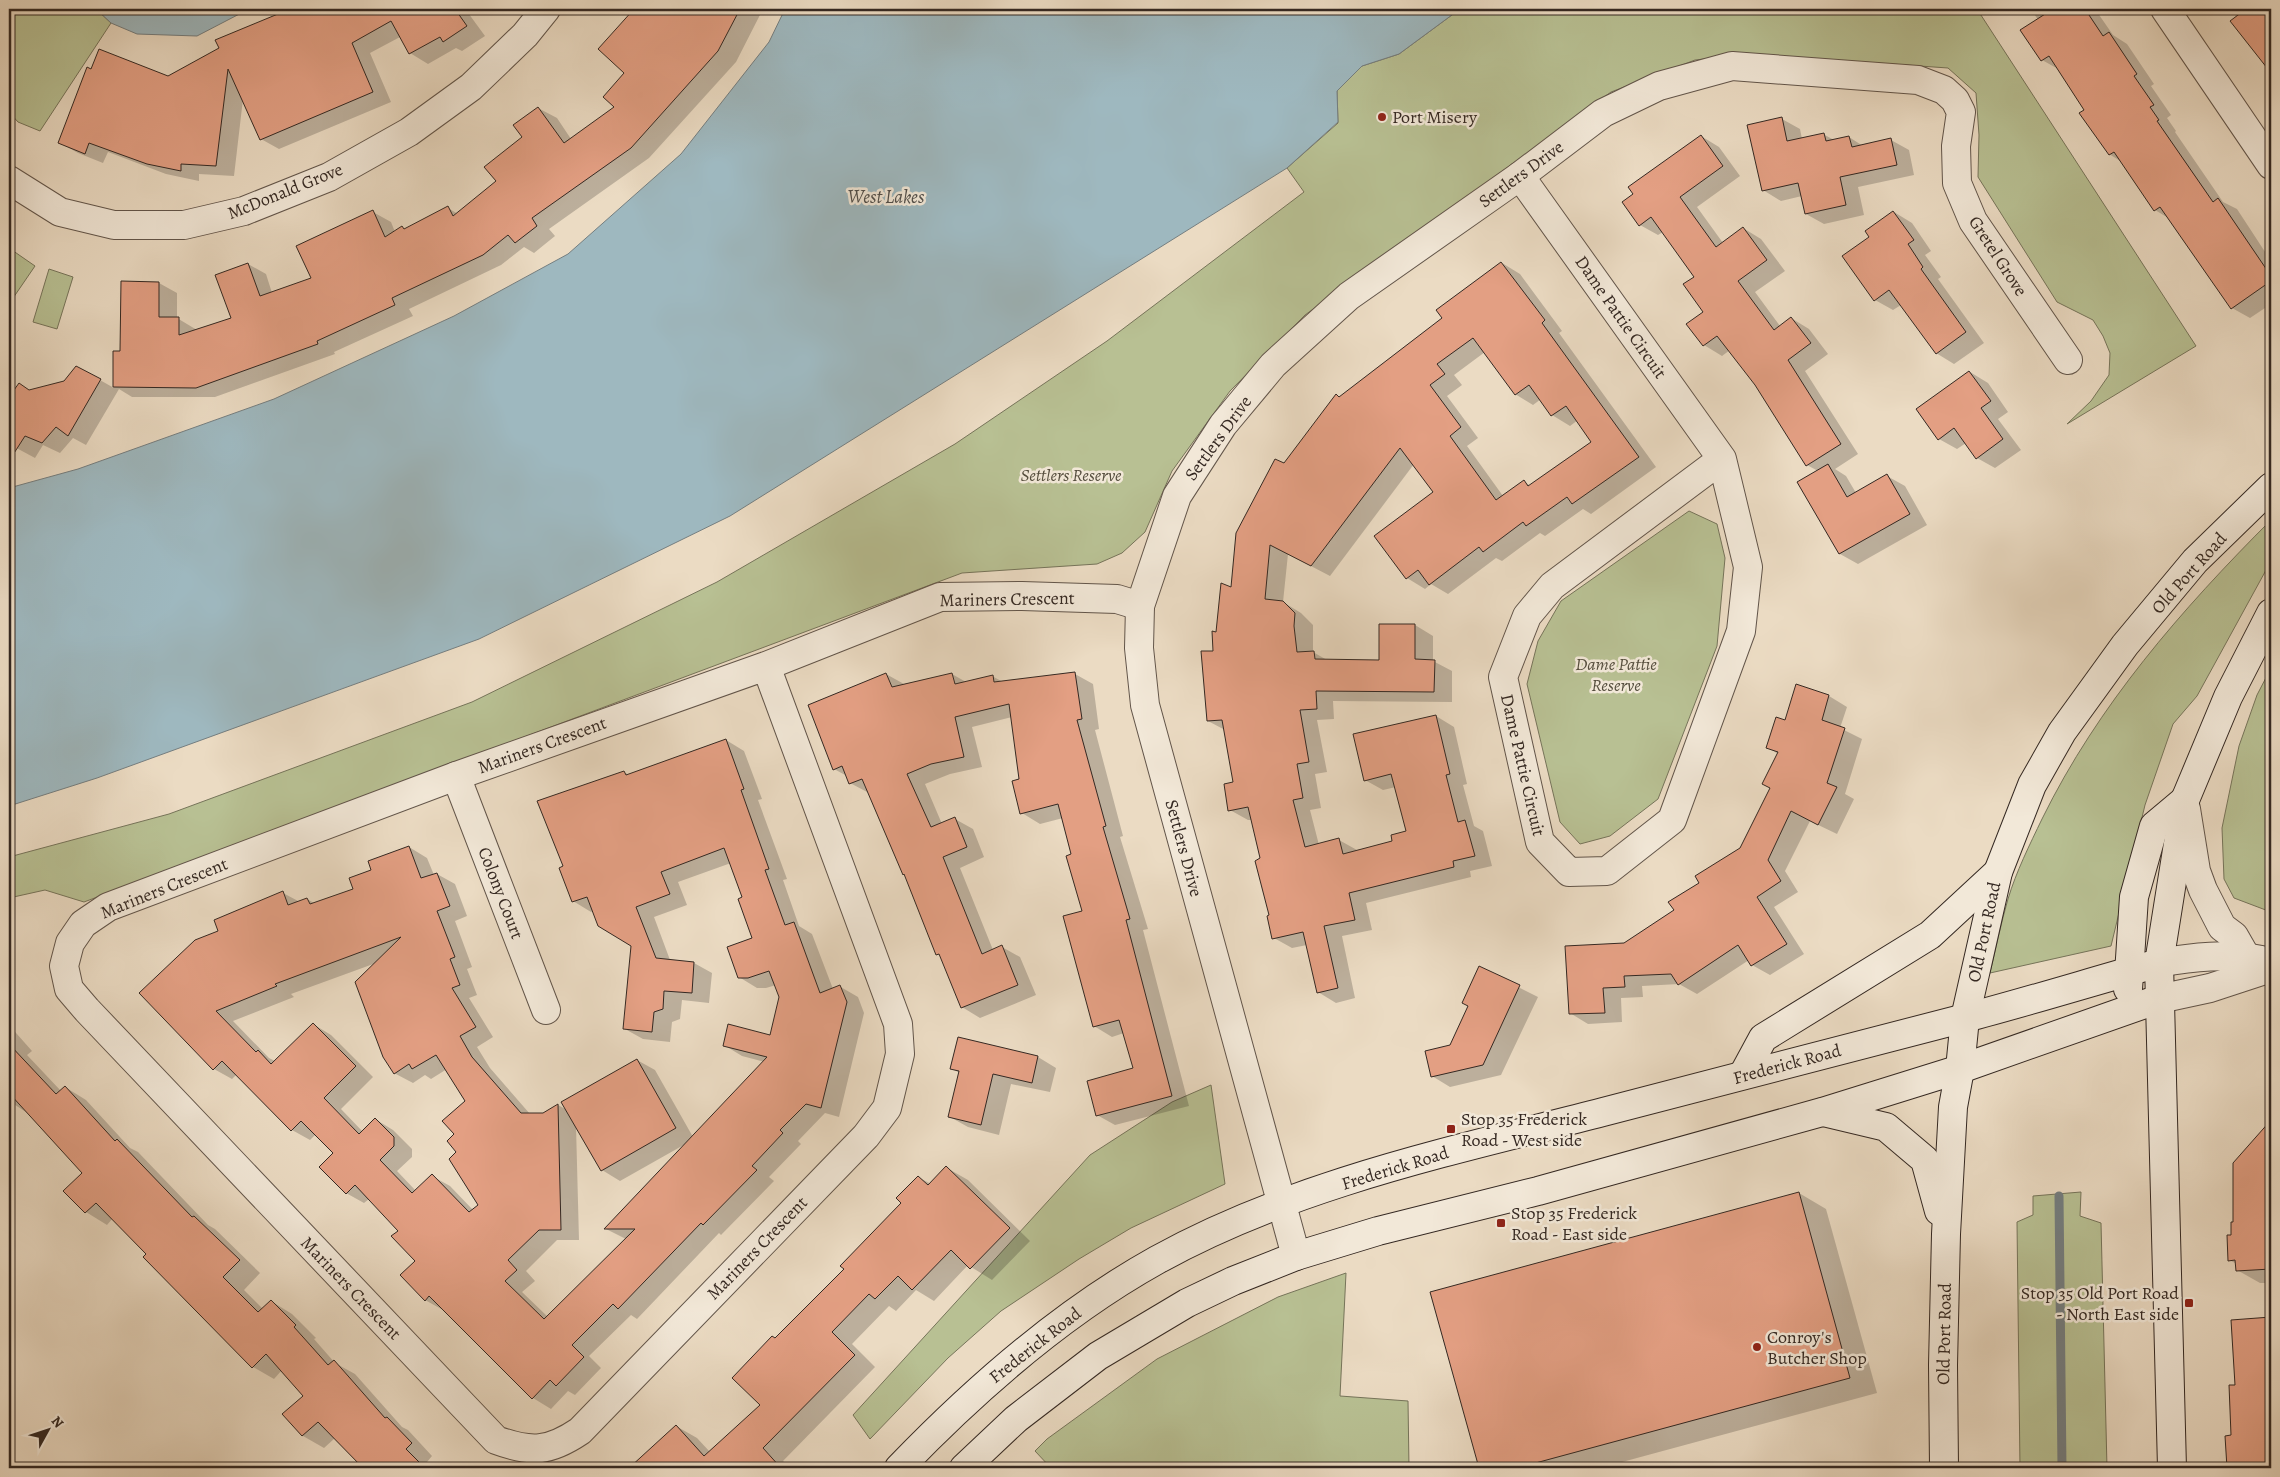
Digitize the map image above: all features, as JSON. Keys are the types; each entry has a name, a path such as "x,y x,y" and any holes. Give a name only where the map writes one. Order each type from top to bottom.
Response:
{"street":[{"name":"McDonald Grove","path":"9,180 60,212 114,226 184,225 244,211 329,177 409,132 471,87 525,35 546,9"},
{"path":"2165,9 2271,165"},
{"name":"Settlers Drive","path":"1296,1256 1145,704 1139,648 1140,606 1177,496 1222,425 1273,365 1349,296 1520,176 1603,113 1659,86 1732,66 1918,80 1944,90 1955,100 1960,112"},
{"name":"Gretel Grove","path":"1960,112 1956,146 1957,183 1973,221 2068,360"},
{"name":"Dame Pattie Circuit","path":"1520,176 1722,459 1748,567 1741,631 1672,820 1607,871 1569,872 1540,842 1503,677 1527,616 1552,586 1722,459"},
{"name":"Old Port Road","path":"1944,1468 1943,1365 1946,1234 1953,1107 1960,1069 1965,1018 1998,872 2032,785 2062,732 2125,646 2195,562 2271,488"},
{"name":"Mariners Crescent","path":"766,666 898,1024 900,1054 887,1108 866,1136 580,1431 561,1443 540,1449 517,1448 496,1440 69,989 64,966 70,942 82,924 108,907 456,776 766,666 940,597 1022,596 1117,599 1140,606"},
{"path":"2172,1468 2159,963 2185,800 2228,697 2271,613"},
{"name":"Colony Court","path":"456,776 546,1010"},
{"path":"2185,800 2196,871 2203,890 2222,927 2258,960"},
{"path":"2128,1011 2134,897 2154,826 2185,800"},
{"path":"1743,1075 1763,1038 1930,935 1998,872"},
{"name":"Frederick Road","path":"899,1468 992,1378 1072,1314 1107,1290 1159,1259 1208,1234 1281,1204 1364,1176 1450,1151 1965,1018 2159,963 2194,957 2258,960"},
{"path":"964,1468 1016,1419 1098,1356 1187,1303 1232,1281 1296,1256 1378,1231 1538,1191 1822,1112 1960,1069 2159,999 2210,988 2271,968"},
{"path":"1822,1112 1886,1127 1925,1160 1946,1234"}],"green space":[{"path":"9,9 96,9 111,23 40,131 18,122 9,112"},
{"name":"Settlers Reserve","path":"1460,9 1977,9 2196,346 2067,424 2091,401 2109,375 2110,353 2103,336 2093,320 2057,302 1978,177 1979,135 1976,93 1948,68 1749,54 1695,60 1611,92 1305,315 1230,391 1172,471 1145,532 1122,553 1097,564 962,573 84,902 45,890 9,898 9,857 169,814 472,702 717,582 955,444 1107,341 1304,192 1287,168 1338,123 1337,91 1362,66 1399,54"},
{"path":"9,248 35,266 9,304"},
{"path":"49,269 73,277 57,329 33,322"},
{"name":"Dame Pattie Reserve","path":"1689,511 1717,524 1725,558 1717,646 1658,799 1610,836 1580,844 1560,822 1527,684 1538,641 1561,601"},
{"path":"2271,520 2271,561 2197,696 2173,724 2145,805 2111,946 1990,973 2011,889 2042,819 2064,777 2115,698 2144,660 2205,589"},
{"path":"2271,668 2271,912 2234,898 2224,879 2222,828 2239,746 2257,695"},
{"path":"1211,1085 1225,1184 1131,1228 1079,1259 1001,1311 948,1358 870,1439 853,1415 1090,1155 1172,1102"},
{"path":"2081,1192 2080,1216 2101,1223 2107,1468 2020,1468 2017,1222 2033,1215 2033,1196"},
{"path":"1346,1273 1340,1396 1408,1401 1409,1468 1051,1468 1035,1451 1047,1439 1157,1359 1278,1297"}],"water":[{"path":"96,9 249,9 197,36 137,34 111,23"},
{"name":"West Lakes","path":"785,9 1460,9 1399,54 1362,66 1337,91 1338,122 1287,168 730,516 479,639 97,778 9,806 9,488 78,469 274,399 454,316 568,254 681,154 769,42"}],"building":[{"path":"290,9 455,9 467,26 443,42 440,37 409,54 391,21 352,43 373,92 260,140 228,69 216,166 181,164 181,171 147,164 89,143 85,154 58,143 87,67 91,69 99,49 168,76 219,48 215,40"},
{"path":"634,9 740,9 718,51 631,148 532,218 537,226 515,243 508,235 483,255 392,298 395,305 317,341 318,344 196,388 113,387 113,351 120,351 121,281 159,282 159,317 179,317 179,335 231,318 215,275 248,263 260,296 311,278 296,246 373,210 385,237 402,226 404,229 448,206 453,216 496,181 484,167 522,137 513,125 538,107 564,143 614,107 603,97 624,73 598,49"},
{"path":"2053,9 2085,9 2103,36 2109,32 2137,74 2134,76 2154,105 2150,107 2159,120 2157,121 2213,202 2218,198 2271,276 2271,281 2231,309 2160,207 2154,211 2114,152 2109,155 2079,113 2084,110 2049,56 2041,61 2020,30"},
{"path":"2246,9 2271,9 2271,73 2230,21"},
{"path":"1782,117 1787,141 1824,133 1826,141 1849,136 1852,147 1891,138 1897,165 1840,177 1846,205 1805,214 1798,183 1762,191 1747,125"},
{"path":"1701,135 1723,166 1680,197 1716,247 1743,227 1767,260 1738,281 1774,330 1791,317 1811,343 1788,360 1841,444 1806,466 1755,385 1717,336 1703,346 1686,324 1703,312 1683,284 1694,277 1651,217 1639,226 1622,202 1633,194 1628,187"},
{"path":"1893,211 1914,240 1908,244 1923,267 1921,269 1966,332 1936,354 1889,290 1874,301 1842,256 1869,237 1865,231"},
{"path":"1501,262 1545,320 1542,323 1639,457 1572,504 1567,497 1526,526 1523,522 1483,552 1479,547 1429,585 1418,570 1406,579 1374,536 1433,492 1400,448 1311,566 1270,545 1265,599 1283,601 1295,613 1294,626 1297,652 1314,651 1315,659 1379,660 1379,624 1415,624 1415,659 1435,660 1434,692 1316,691 1317,709 1300,710 1309,762 1297,764 1303,798 1293,800 1305,847 1339,838 1343,854 1392,841 1391,835 1406,831 1391,774 1364,781 1353,734 1436,715 1450,774 1446,775 1458,822 1465,820 1475,856 1453,861 1454,867 1349,893 1355,920 1324,926 1338,988 1317,993 1303,932 1272,939 1267,916 1269,915 1255,861 1260,858 1248,807 1228,811 1224,784 1233,782 1222,720 1207,721 1201,651 1213,651 1212,631 1216,632 1221,583 1231,587 1236,533 1275,459 1284,463 1336,394 1339,397 1442,318 1436,310","holes":["1473,338 1515,395 1529,385 1551,416 1566,406 1591,442 1528,486 1524,480 1496,500 1450,436 1461,427 1430,385 1445,374 1437,364"]},
{"path":"76,366 101,379 68,436 56,427 42,443 25,436 9,461 9,397 19,383 29,390 64,381"},
{"path":"1969,371 1991,401 1981,408 2003,439 1976,459 1954,428 1938,440 1916,409"},
{"path":"1828,464 1847,497 1887,474 1910,514 1839,554 1797,482"},
{"path":"1075,672 1082,719 1077,720 1106,826 1103,827 1130,919 1126,920 1172,1096 1096,1116 1087,1081 1133,1068 1119,1020 1093,1027 1063,916 1082,911 1066,856 1071,854 1058,804 1020,814 1012,781 1019,779 1009,704 955,717 964,757 931,764 907,774 931,827 955,817 967,847 943,857 982,954 1002,945 1018,985 961,1008 939,954 936,955 904,874 862,779 849,784 842,766 833,770 808,705 886,673 892,687 952,673 955,684 993,675 994,682"},
{"path":"1796,684 1829,695 1822,720 1845,728 1827,783 1837,787 1818,825 1791,811 1768,860 1781,881 1757,897 1787,944 1751,966 1738,945 1678,985 1671,974 1624,976 1625,987 1603,988 1605,1013 1569,1014 1565,946 1624,943 1674,910 1668,902 1699,883 1695,876 1740,848 1770,788 1762,784 1778,752 1766,748 1776,717 1785,720"},
{"path":"726,739 744,789 741,790 769,869 765,870 785,925 794,922 820,993 840,985 847,1002 821,1108 806,1104 780,1130 783,1133 752,1166 757,1170 703,1225 701,1223 618,1309 613,1304 572,1345 584,1357 556,1386 550,1380 532,1399 429,1296 425,1301 400,1275 415,1261 391,1236 398,1231 355,1185 346,1194 319,1167 333,1153 301,1121 291,1131 222,1061 213,1070 139,993 195,940 218,931 214,920 283,891 288,905 307,898 310,904 353,889 349,878 371,870 368,861 409,846 421,878 437,873 450,906 437,911 455,957 450,959 460,985 452,988 476,1027 460,1036 472,1057 521,1113 543,1113 558,1104 561,1230 539,1230 508,1260 517,1270 505,1281 544,1319 635,1229 604,1229 767,1057 723,1046 728,1024 770,1035 779,997 769,971 748,978 738,978 727,947 752,938 738,899 742,897 724,848 661,872 670,894 636,907 656,958 694,962 692,993 664,991 663,1009 654,1012 652,1032 623,1029 631,946 598,926 587,897 572,902 559,868 563,866 537,801 624,771 626,775","holes":["401,937 355,982 383,1057 394,1074 409,1064 412,1069 436,1055 465,1101 442,1121 454,1134 447,1141 456,1152 449,1159 478,1205 469,1212 432,1174 412,1193 380,1160 394,1146 394,1137 375,1118 359,1134 324,1098 356,1066 313,1023 271,1064 258,1050 256,1052 216,1011 277,986 275,984"]},
{"path":"1479,966 1520,985 1483,1065 1431,1077 1425,1051 1450,1045 1468,1006 1462,1003"},
{"path":"958,1037 1038,1056 1032,1083 993,1074 981,1125 948,1117 959,1071 950,1069"},
{"path":"9,1044 56,1094 65,1086 115,1141 117,1139 192,1217 194,1216 240,1260 223,1277 258,1312 271,1300 296,1325 294,1327 328,1365 334,1360 385,1418 387,1417 412,1443 406,1449 425,1468 363,1468 318,1422 302,1436 282,1414 303,1396 266,1354 252,1368 143,1257 146,1254 96,1203 85,1213 63,1191 82,1173 9,1093"},
{"path":"637,1059 676,1128 601,1171 561,1102"},
{"path":"2271,1120 2271,1269 2236,1271 2235,1260 2228,1261 2227,1235 2231,1235 2231,1222 2233,1222 2233,1163"},
{"path":"946,1166 1010,1228 970,1269 951,1250 912,1290 898,1276 875,1299 869,1294 832,1332 855,1355 763,1448 781,1468 629,1468 676,1425 704,1456 760,1405 732,1378 772,1336 775,1338 844,1269 840,1266 901,1203 896,1198 918,1176 928,1185"},
{"path":"1799,1192 1850,1378 1517,1468 1479,1468 1430,1292"},
{"path":"2271,1317 2271,1468 2227,1468 2225,1436 2231,1435 2229,1385 2235,1385 2231,1320"}],"waterway":[{"path":"2059,1196 2062,1468"}],"place":[{"name":"Port Misery","path":"1382,117"},
{"name":"Stop 35 Frederick Road - West side","path":"1451,1129"},
{"name":"Stop 35 Frederick Road - East side","path":"1501,1223"},
{"name":"Stop 35 Old Port Road - North East side","path":"2189,1303"},
{"name":"Conroy's Butcher Shop","path":"1757,1347"}]}
